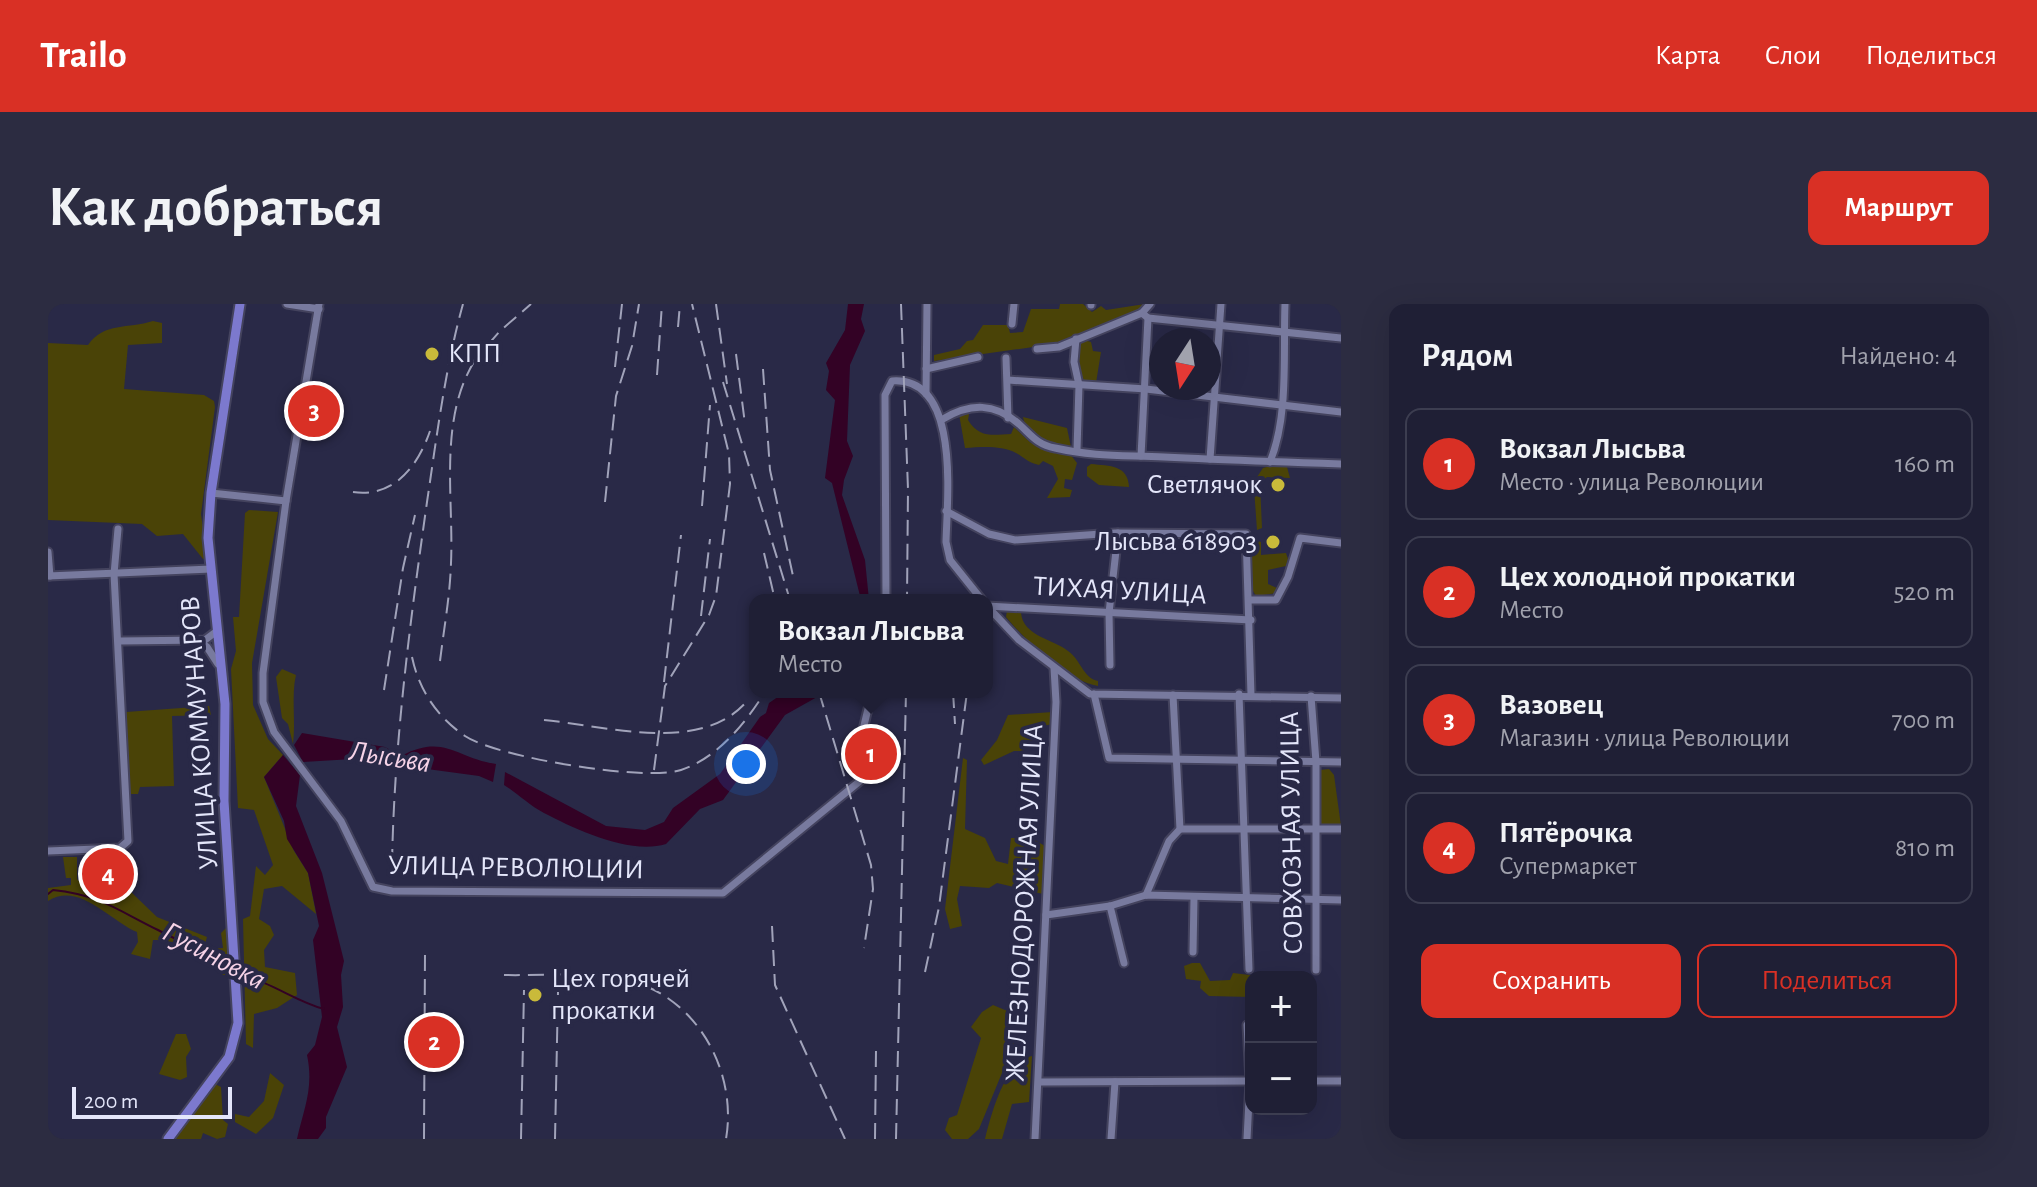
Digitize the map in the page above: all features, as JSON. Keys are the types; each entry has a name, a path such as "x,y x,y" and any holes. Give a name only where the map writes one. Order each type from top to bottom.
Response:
{"main road":[{"name":"УЛИЦА КОММУНАРОВ","path":"168,1139 234,1049 237,957 224,801 225,704 211,569 211,493 240,304"}],"street":[{"path":"287,304 319,306"},
{"path":"926,394 927,304"},
{"path":"1012,324 1014,304"},
{"path":"1141,456 1146,389 1145,316 1150,304"},
{"path":"1219,328 1221,304"},
{"path":"1270,462 1276,445 1281,405 1285,304"},
{"name":"УЛИЦА РЕВОЛЮЦИИ","path":"319,306 286,501 263,679 264,707 274,732 341,821 369,883 382,890 723,893 860,781 861,738 871,698"},
{"path":"1037,349 1059,347 1145,316 1284,335 1341,338"},
{"path":"1076,339 1074,362 1079,385 1077,450"},
{"path":"926,369 978,357"},
{"path":"1006,358 1008,418"},
{"path":"886,594 885,395 892,381 904,380 926,394 943,419 950,560 977,594"},
{"path":"1008,380 1149,389"},
{"path":"1210,459 1215,400"},
{"path":"1221,400 1341,412"},
{"path":"943,419 967,406 991,409 1008,418 1032,439 1053,448 1077,450 1107,458 1141,456 1341,464"},
{"path":"211,493 286,501"},
{"path":"946,511 989,534 1015,540 1118,533 1246,534 1251,695"},
{"path":"48,851 120,848 128,841 120,641 114,574 118,529"},
{"path":"1110,665 1109,613 1118,533"},
{"path":"1250,600 1276,600 1288,577 1300,538 1341,543"},
{"path":"48,552 49,576 211,569"},
{"name":"ТИХАЯ УЛИЦА","path":"993,606 1251,620"},
{"path":"993,612 1054,668 1094,694 1341,698"},
{"path":"120,641 205,640 217,631"},
{"path":"196,640 207,647 220,666"},
{"name":"ЖЕЛЕЗНОДОРОЖНАЯ УЛИЦА","path":"1035,1139 1056,702 1054,668"},
{"path":"1094,694 1109,758 1341,762"},
{"path":"1239,694 1249,969"},
{"path":"1146,895 1169,841 1180,829 1173,695"},
{"name":"СОВХОЗНАЯ УЛИЦА","path":"1311,696 1316,762 1316,970"},
{"path":"1180,829 1341,829"},
{"path":"1046,915 1110,906 1146,895 1341,900"},
{"path":"1193,952 1194,898"},
{"path":"1110,906 1124,963"},
{"path":"1040,1082 1245,1081"},
{"path":"1317,1081 1341,1081"},
{"path":"1111,1139 1115,1082"},
{"path":"1247,1139 1248,1115"}],"shaded area":[{"path":"1060,304 1083,304 1092,312 1101,306 1106,310 1145,304 1136,311 1054,344 934,361 934,355 960,349 967,341 973,340 983,325 1008,325 1010,333 1023,332 1031,309 1059,309"},
{"path":"153,321 162,323 162,343 128,345 124,389 204,395 214,401 201,514 207,558 203,559 183,534 157,536 142,524 48,520 48,343 88,345 109,329"},
{"path":"1080,339 1091,342 1093,351 1101,352 1096,383 1085,383 1083,378 1079,362"},
{"path":"970,409 968,420 981,433 1011,434 1014,427 1031,443 1070,454 1077,463 1072,480 1065,479 1064,488 1072,490 1070,497 1047,498 1058,479 1053,466 1043,461 1039,465 1004,449 965,448 959,414"},
{"path":"1023,417 1067,428 1071,447 1041,440 1029,431"},
{"path":"1091,464 1111,466 1122,471 1129,487 1099,485 1087,476 1087,467"},
{"path":"1287,467 1290,478 1267,477 1260,483 1262,528 1257,530 1254,488 1247,482 1255,480 1263,468"},
{"path":"249,510 278,512 252,663 253,705 268,739 283,755 264,777 294,851 308,873 316,914 282,886 264,889 259,919 270,926 274,935 264,950 265,967 295,973 297,995 277,1008 254,1014 253,1048 246,1044 243,919 250,916 256,866 265,875 273,865 254,810 238,808 231,669 236,651 233,617 239,617 245,513"},
{"path":"1255,540 1261,542 1261,555 1286,553 1286,566 1268,570 1268,584 1277,588 1277,593 1256,596 1253,591 1251,551"},
{"path":"1007,611 1021,613 1023,621 1033,632 1068,651 1089,676 1098,681 1098,686 1073,676 1048,659 1006,617"},
{"path":"282,669 296,675 293,744 288,724 282,718 276,677"},
{"path":"209,706 211,715 172,716 174,786 140,787 138,794 129,794 126,712"},
{"path":"1053,712 1052,724 1039,727 1041,737 1027,744 1023,751 1014,751 984,765 981,760 997,740 1008,715"},
{"path":"963,758 967,760 965,829 985,838 996,861 1008,864 1011,838 1031,838 1045,846 1043,894 997,883 989,888 960,886 957,899 962,926 950,929 945,909"},
{"path":"1329,769 1334,775 1341,826 1322,825 1319,821 1320,770"},
{"path":"63,857 77,857 77,879 87,887 117,893 131,892 157,917 207,937 205,944 211,949 223,948 221,933 226,928 233,966 230,975 223,975 212,962 199,959 185,946 173,942 153,940 150,959 131,954 138,942 137,932 83,899 60,896 48,901 48,888 71,885 71,878 66,878"},
{"path":"1200,963 1210,981 1230,980 1233,973 1245,974 1245,997 1209,996 1200,988 1201,981 1186,979 1184,966"},
{"path":"993,1005 1019,1016 1022,1024 979,1129 968,1139 952,1139 945,1130 949,1118 957,1115 981,1038 971,1027 982,1012"},
{"path":"176,1034 186,1034 191,1049 186,1057 187,1077 180,1080 159,1074"},
{"path":"1032,1056 1029,1102 1012,1104 1002,1139 985,1139 995,1104 1007,1078 1022,1060"},
{"path":"270,1073 284,1085 273,1118 256,1134 235,1122 235,1114 249,1117 264,1101"},
{"path":"215,1084 221,1087 223,1120 228,1124 225,1137 217,1139 203,1133 201,1139 174,1139"}],"water":[{"path":"848,304 864,304 861,319 865,331 850,365 847,441 853,456 842,495 865,560 868,594 860,594 832,483 825,478 835,400 826,390 829,371 826,363 845,330"},
{"path":"776,698 815,698 785,715 723,800 700,809 666,844 636,846 586,833 539,810 504,785 505,772 606,826 645,830 664,822 673,808 720,774 766,713 769,703"},
{"name":"Лысьва","path":"302,733 385,747 401,756 428,747 450,749 496,764 493,782 479,776 353,759 303,762 294,745"},
{"path":"283,755 300,775 296,806 322,873 344,961 341,975 343,1007 337,1027 347,1067 326,1117 326,1128 318,1139 297,1139 309,1088 307,1055 315,1045 322,1017 313,940 319,926 308,873 287,839 284,821 264,777"}],"waterway":[{"name":"Гусиновка","path":"48,894 53,890 69,892 108,904 230,969"},
{"name":"Гусиновка","path":"238,975 324,1009"}],"railway":[{"path":"392,865 399,729 415,592 442,402 463,304"},
{"path":"472,363 500,331 531,304"},
{"path":"615,367 622,304"},
{"path":"605,502 616,396 632,346 639,304"},
{"path":"657,375 662,304"},
{"path":"678,327 680,304"},
{"path":"654,770 665,686 709,615 716,596 730,484 729,454 692,304"},
{"path":"716,304 727,384"},
{"path":"901,304 908,489 907,594"},
{"path":"440,661 450,575 452,429 457,402 479,354"},
{"path":"736,354 745,424"},
{"path":"763,369 770,470 793,576"},
{"path":"723,382 788,594"},
{"path":"702,506 710,405"},
{"path":"353,492 368,493 392,485 419,456 430,431"},
{"path":"384,690 403,568 415,515"},
{"path":"664,682 681,535"},
{"path":"701,616 710,539"},
{"path":"764,553 774,594"},
{"path":"412,657 419,681 431,702 465,736 507,752 605,770 663,773 694,765 729,738 761,698"},
{"path":"821,698 871,865 873,889 864,948"},
{"path":"896,1139 906,698"},
{"path":"953,698 955,724"},
{"path":"925,972 939,907 966,698"},
{"path":"544,720 624,731 680,732 706,727 729,717 748,700"},
{"path":"772,926 775,985 845,1139"},
{"path":"424,1139 425,953"},
{"path":"504,975 578,974 622,979 648,987 671,1000 706,1038 718,1062 728,1113 726,1139"},
{"path":"521,1139 524,990"},
{"path":"555,1139 558,992"},
{"path":"875,1139 876,1050"}],"place":[{"name":"КПП","path":"432,354"},
{"name":"Вазовец","path":"314,411"},
{"name":"Светлячок","path":"1278,485"},
{"name":"Лысьва 618903","path":"1273,542"},
{"name":"Вокзал Лысьва","path":"871,754"},
{"name":"Пятёрочка","path":"108,874"},
{"name":"Цех горячей прокатки","path":"535,995"},
{"name":"Цех холодной прокатки","path":"434,1042"}]}
